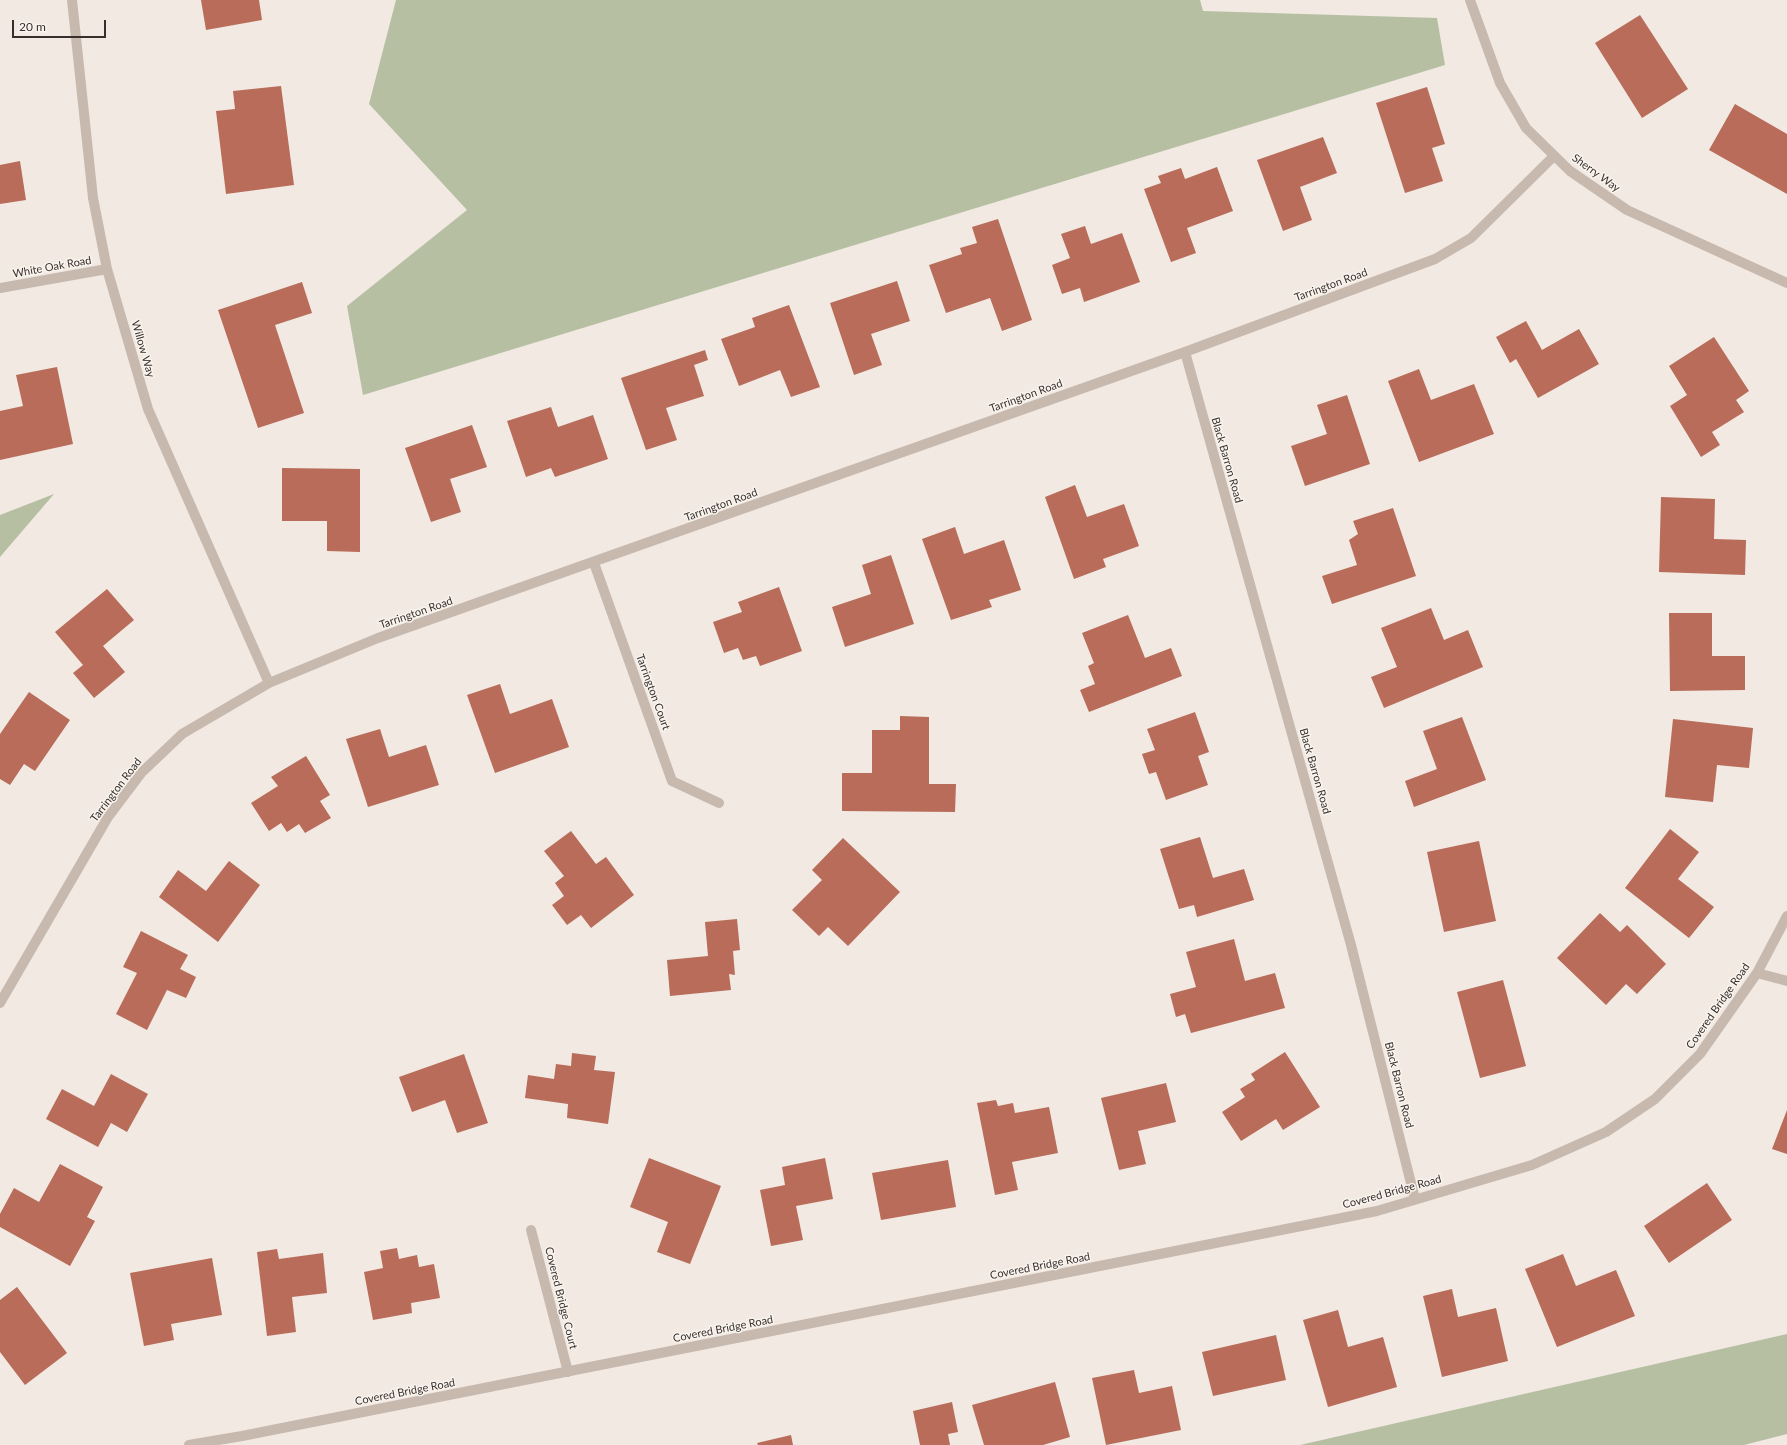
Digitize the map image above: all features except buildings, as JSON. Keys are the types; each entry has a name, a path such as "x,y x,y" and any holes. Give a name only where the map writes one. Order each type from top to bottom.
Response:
{"street":[{"name":"Willow Way","path":"72,0 94,198 107,269 148,409 269,683"},
{"name":"Sherry Way","path":"1470,0 1500,83 1526,128 1570,171 1627,210 1787,283"},
{"name":"Tarrington Road","path":"0,1003 108,817 142,772 182,734 269,683 378,638 594,563 1185,352 1435,260 1471,238 1554,156"},
{"name":"White Oak Road","path":"0,288 107,269"},
{"name":"Black Barron Road","path":"1185,352 1351,945 1415,1199"},
{"name":"Tarrington Court","path":"594,563 672,781 719,803"},
{"name":"Covered Bridge Road","path":"189,1445 568,1372 1369,1213 1532,1165 1606,1132 1655,1100 1700,1054 1757,974 1787,916"},
{"path":"1757,974 1787,981"},
{"name":"Covered Bridge Court","path":"531,1230 568,1372"}],"green space":[{"path":"396,0 1200,0 1203,11 1437,18 1445,65 363,395 347,306 467,210 369,104"},
{"path":"54,494 0,557 0,515"},
{"path":"1787,1334 1787,1434 1744,1445 1300,1445"}]}
